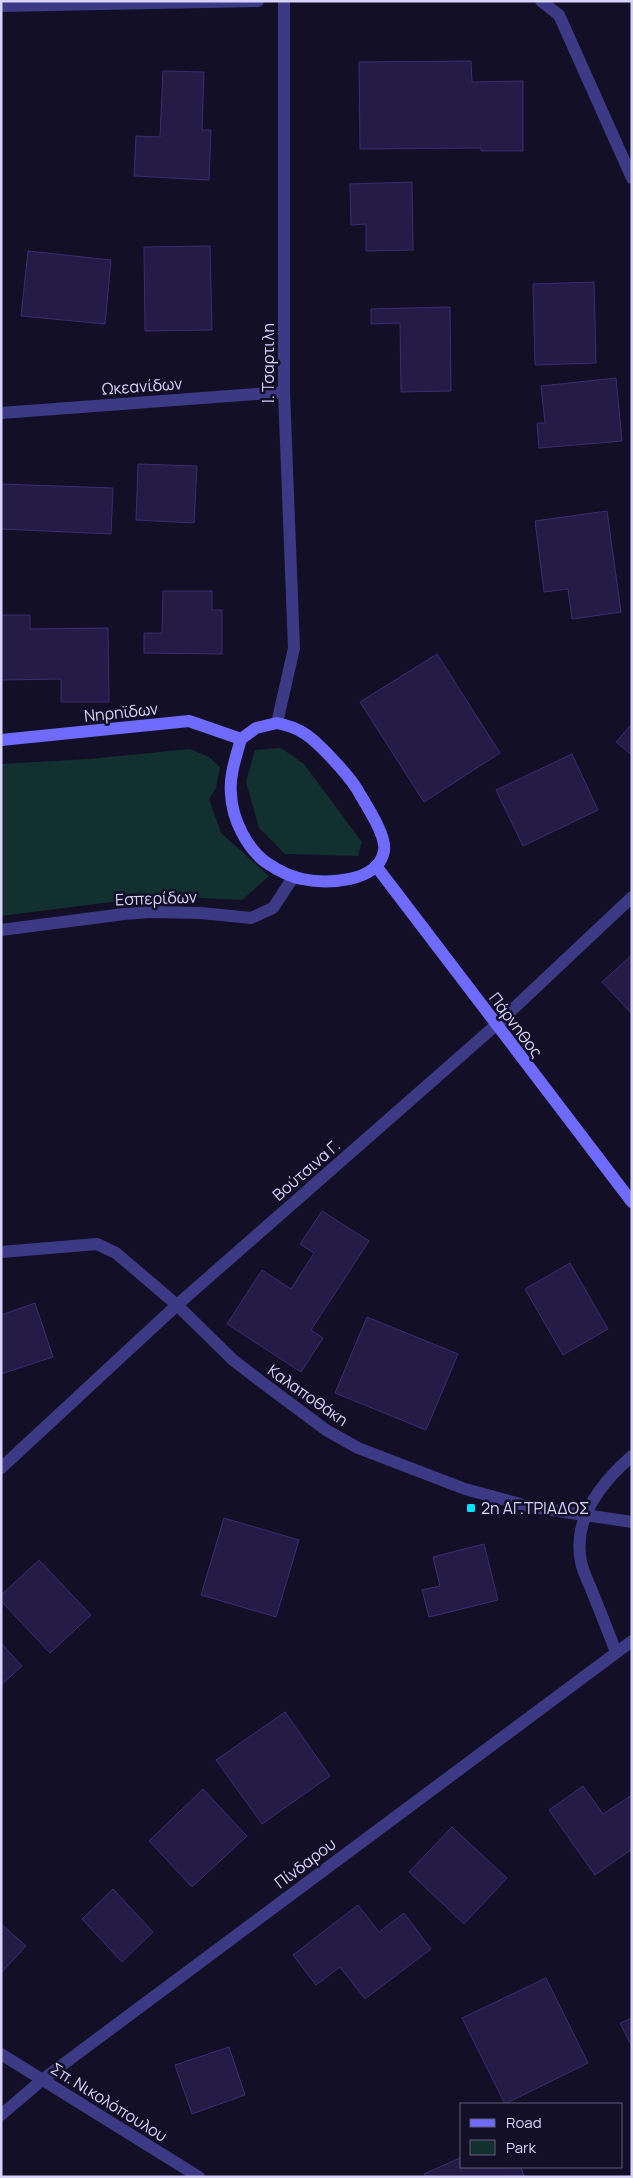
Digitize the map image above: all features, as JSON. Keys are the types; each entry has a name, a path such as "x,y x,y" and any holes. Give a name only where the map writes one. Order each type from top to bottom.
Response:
{"street":[{"path":"1,6 258,1"},
{"name":"Ι. Τσαρτιλη","path":"277,723 294,648 284,392 284,1"},
{"path":"541,1 559,15 632,178"},
{"name":"Ωκεανίδων","path":"1,413 284,392"},
{"name":"Νηρηϊδων","path":"1,740 189,721 241,738"},
{"path":"277,723 304,732 354,785 381,835 384,849 376,866 367,873 338,882 300,879 267,863 253,849 242,833 231,795 231,777 241,738 256,728 277,723"},
{"name":"Πάρνηθος","path":"376,866 632,1202"},
{"name":"Εσπερίδων","path":"1,930 150,912 201,913 251,918 273,908 294,876"},
{"name":"Βούτσινα Γ.","path":"1,1468 177,1305 496,1025 632,897"},
{"name":"Καλαποθάκη","path":"1,1252 97,1244 116,1253 177,1305 233,1360 326,1430 358,1448 465,1489 531,1507 632,1522"},
{"path":"616,1652 581,1564 580,1540 584,1515 609,1478 632,1456"},
{"name":"Πίνδαρου","path":"1,2114 42,2080 632,1641"},
{"name":"Σπ. Νικολόπουλου","path":"1,2054 199,2177"}],"green space":[{"path":"281,748 304,764 362,842 358,856 285,854 259,828 246,782 255,750"},
{"path":"190,749 209,757 220,767 216,788 209,799 221,833 269,876 242,900 159,896 1,916 1,764 89,759"}],"building":[{"path":"471,61 472,82 523,81 523,151 481,151 481,148 360,149 359,62"},
{"path":"163,71 204,72 202,130 211,130 209,180 134,176 136,136 160,137"},
{"path":"412,182 413,250 366,251 366,224 351,225 350,184"},
{"path":"210,246 212,330 145,331 144,247"},
{"path":"28,251 111,260 105,324 21,316"},
{"path":"594,282 596,363 535,365 533,284"},
{"path":"450,307 451,391 401,392 400,323 371,324 371,309"},
{"path":"616,378 622,441 539,448 537,423 545,423 541,386"},
{"path":"138,464 197,466 194,523 136,520"},
{"path":"1,484 113,488 111,534 1,529"},
{"path":"607,511 621,612 572,619 568,589 544,592 535,521"},
{"path":"163,591 212,591 212,610 222,610 222,654 144,653 144,633 162,633"},
{"path":"1,615 30,615 30,629 108,628 109,702 61,702 61,679 1,680"},
{"path":"437,654 500,753 424,802 360,702"},
{"path":"632,724 632,755 616,742"},
{"path":"572,754 598,810 523,846 496,790"},
{"path":"632,955 632,1014 602,982"},
{"path":"322,1211 369,1241 311,1330 323,1338 301,1372 227,1324 262,1270 291,1289 314,1253 300,1244"},
{"path":"570,1263 608,1329 563,1355 525,1289"},
{"path":"35,1303 53,1357 1,1374 1,1315"},
{"path":"367,1317 458,1354 426,1430 335,1393"},
{"path":"224,1518 299,1540 276,1617 201,1595"},
{"path":"484,1544 498,1600 429,1617 422,1590 440,1586 433,1557"},
{"path":"39,1560 91,1615 50,1653 1,1601 1,1595"},
{"path":"1,1643 22,1666 1,1685"},
{"path":"285,1712 330,1776 262,1824 216,1760"},
{"path":"583,1786 603,1814 632,1795 632,1849 595,1875 549,1810"},
{"path":"203,1789 247,1836 192,1887 149,1841"},
{"path":"452,1827 507,1878 464,1924 409,1872"},
{"path":"113,1889 153,1932 122,1962 82,1919"},
{"path":"358,1905 379,1932 404,1913 431,1949 365,1999 340,1967 316,1985 293,1955"},
{"path":"1,1924 26,1946 1,1973"},
{"path":"546,1978 588,2063 504,2103 462,2018"},
{"path":"632,2018 632,2047 620,2023"},
{"path":"229,2047 245,2095 192,2114 175,2065"},
{"path":"460,2158 460,2168 521,2168 524,2176 426,2177 424,2174"}],"place":[{"name":"2η ΑΓ.ΤΡΙΑΔΟΣ","path":"471,1508"}]}
